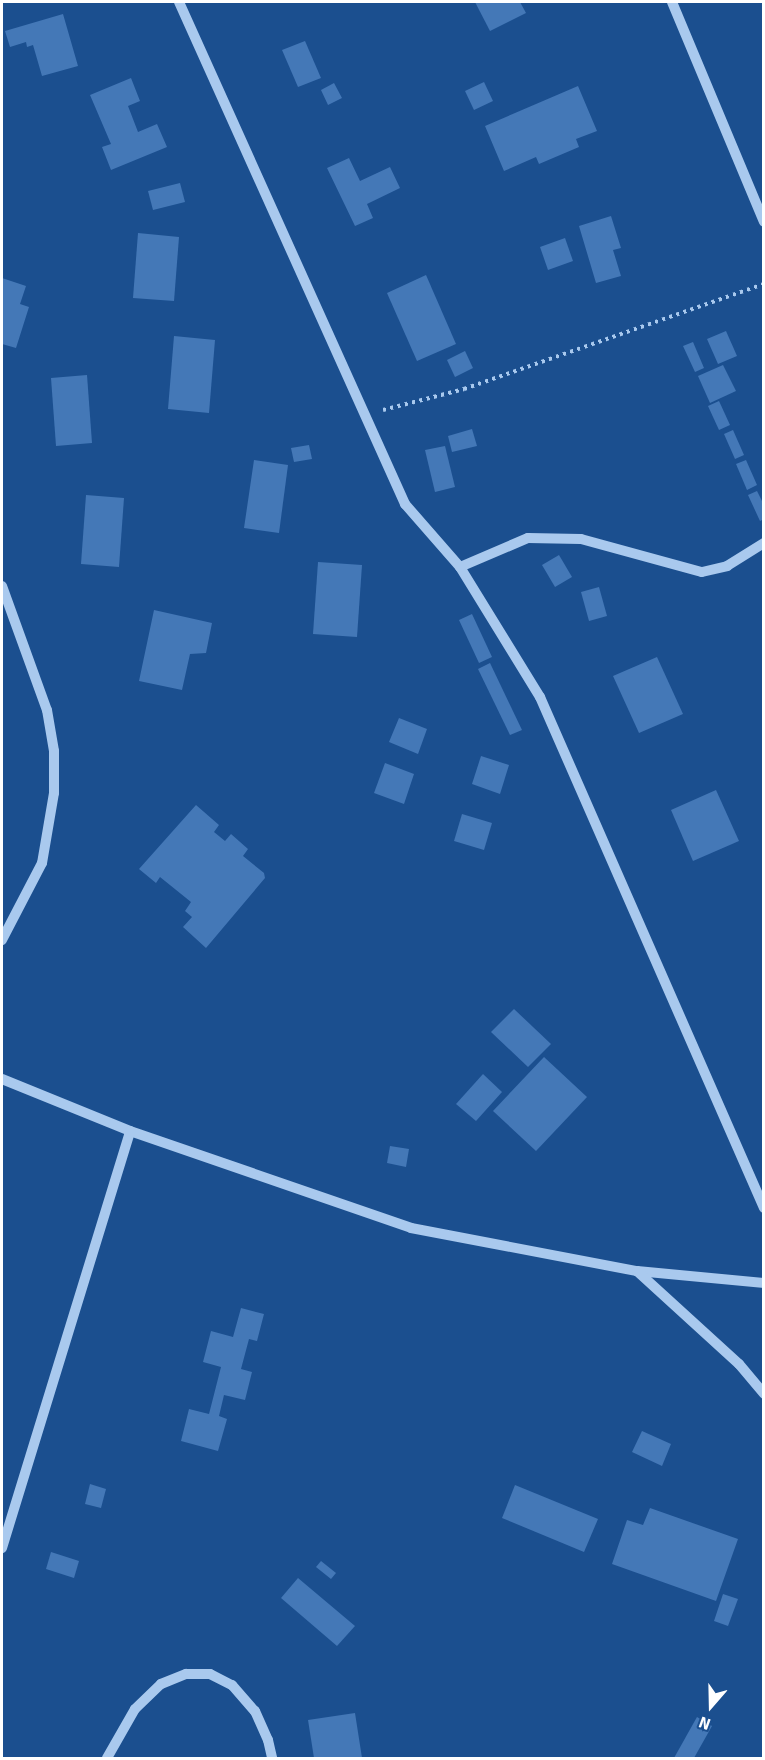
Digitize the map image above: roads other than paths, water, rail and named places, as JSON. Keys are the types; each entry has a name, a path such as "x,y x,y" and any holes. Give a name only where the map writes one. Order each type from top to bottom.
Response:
{"street":[{"path":"179,2 405,504 460,567 540,697 764,1208"},
{"path":"672,2 764,222"},
{"path":"460,567 528,538 581,539 702,572 727,566 764,543"},
{"path":"2,586 47,710 54,751 54,793 42,863 2,940"},
{"path":"2,1079 130,1131 411,1228 637,1271 764,1283"},
{"path":"2,1548 130,1131"},
{"path":"637,1271 739,1364 764,1394"},
{"path":"107,1758 135,1709 161,1684 186,1674 210,1674 232,1685 255,1711 268,1740 272,1758"}]}
